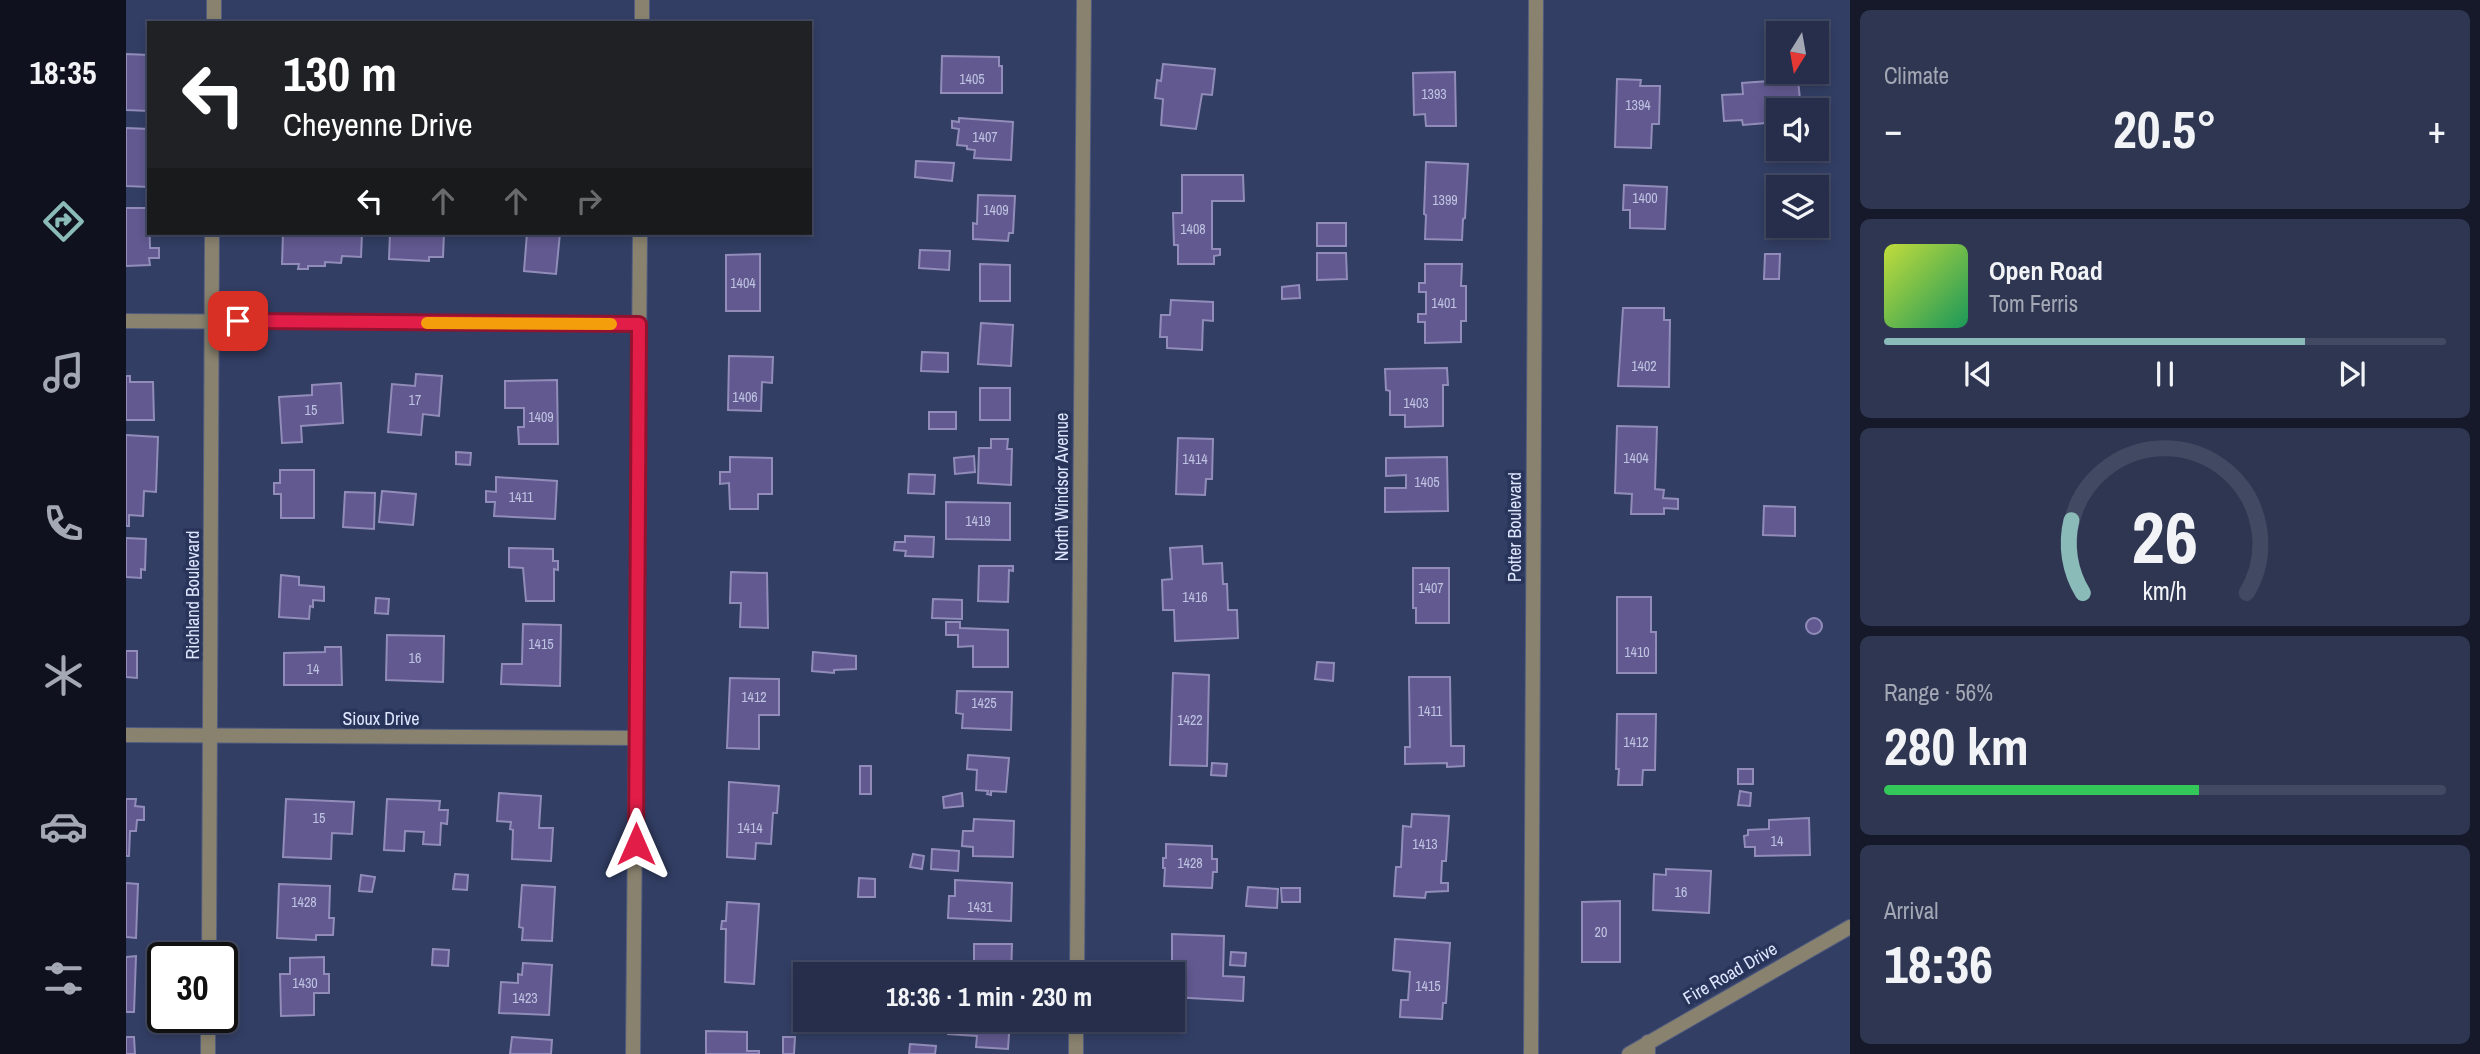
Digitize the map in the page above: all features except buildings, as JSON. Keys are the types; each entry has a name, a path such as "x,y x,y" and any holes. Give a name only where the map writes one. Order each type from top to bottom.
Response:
{"street":[{"path":"214,0 214,21"},
{"path":"642,0 642,21"},
{"name":"North Windsor Avenue","path":"1077,962 1084,0"},
{"name":"Potter Boulevard","path":"1531,1054 1536,0"},
{"name":"Richland Boulevard","path":"209,942 212,235"},
{"path":"633,1054 640,235"},
{"path":"126,321 639,324"},
{"name":"Sioux Drive","path":"126,735 637,738"},
{"name":"Fire Road Drive","path":"1629,1054 1648,1048 1850,927"},
{"path":"1076,1032 1076,1054"},
{"path":"208,1033 208,1054"}],"slow traffic":[{"path":"427,323 611,324"}],"route":[{"path":"238,321 639,324 636,844"}]}
